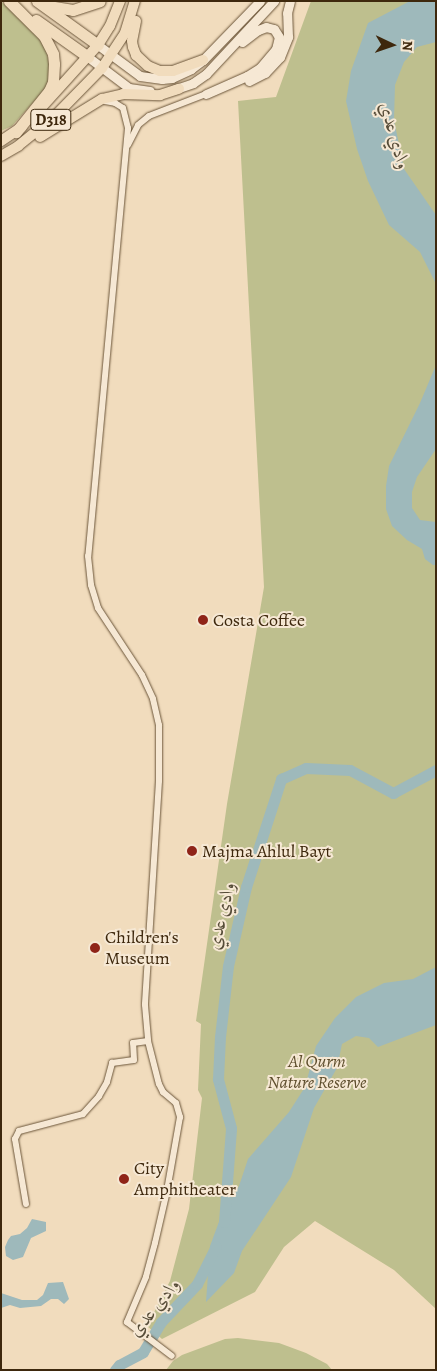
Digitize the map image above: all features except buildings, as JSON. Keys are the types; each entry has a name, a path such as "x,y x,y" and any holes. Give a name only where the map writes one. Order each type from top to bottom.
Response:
{"highway":[{"path":"9,1 88,57"},
{"path":"9,1 44,36 53,54 54,64 53,82 16,132"},
{"path":"38,1 54,8 73,10 100,1"},
{"path":"38,1 98,45"}],"main road":[{"name":"D318","path":"1,141 16,132 88,57 110,26 120,1"},
{"name":"D318","path":"1,156 18,146 56,116 102,68 128,25 137,1"},
{"path":"137,1 132,41 136,55 143,63 156,70 173,71 202,60"},
{"path":"98,45 140,76 156,79 172,78 191,69 202,60 260,1"},
{"path":"18,146 38,138 85,107 111,96 160,95 199,79 274,1"},
{"path":"206,94 248,82 274,66 286,46 287,13 290,1"},
{"path":"206,94 247,76 267,62 276,49 279,41 278,33 271,28 262,28 222,57"},
{"path":"88,57 130,88 160,92 179,88"}],"street":[{"path":"125,150 138,125 148,116 206,94"},
{"path":"85,107 109,101 123,108 128,128 88,556 91,585 98,608 142,675 153,699 159,725 159,781 145,1005 148,1041 159,1084 162,1092 176,1104 180,1118 167,1191 155,1243 146,1277 127,1322 172,1356"},
{"path":"26,1204 15,1140 19,1131 83,1114 100,1096 107,1082 112,1062 134,1060 133,1043 148,1041"}],"green space":[{"path":"1,1 45,45 51,72 46,87 38,97 12,126 1,131"},
{"name":"Al Qurm Nature Reserve","path":"311,1 436,1 436,1309 394,1270 315,1221 284,1247 255,1292 162,1339 147,1326 170,1281 189,1209 202,1098 198,1090 201,1024 196,1021 227,804 264,587 238,101 276,97"},
{"path":"238,1338 279,1343 306,1353 327,1364 332,1370 166,1370 173,1361 182,1355 225,1339"}],"water":[{"path":"410,1 436,1 436,42 417,47 404,62 395,85 394,120 404,169 436,215 436,284 420,252 389,225 368,181 357,149 346,101 351,71 368,23"},
{"path":"436,365 436,449 417,477 412,492 412,508 420,520 436,522 436,565 433,565 425,559 422,549 407,540 392,526 386,509 386,486 389,466 420,403"},
{"path":"436,967 436,1025 378,1047 369,1038 356,1036 342,1044 337,1068 314,1108 291,1177 242,1251 234,1273 206,1302 210,1246 220,1219 239,1186 248,1159 289,1112 305,1087 316,1046 335,1018 356,997 384,983 413,979"},
{"path":"32,1219 46,1222 46,1231 31,1238 23,1257 13,1260 6,1256 5,1247 8,1240 11,1236 20,1234 27,1228"},
{"path":"63,1282 69,1299 64,1304 58,1299 51,1299 41,1306 20,1308 10,1305 1,1308 1,1293 22,1300 37,1300 43,1295 48,1283"}],"waterway":[{"name":"وادي عدي","path":"224,1222 231,1128 218,1079 220,1037 228,966 246,887 281,779 306,768 350,770 393,793 436,770"},
{"name":"وادي عدي","path":"115,1370 119,1365 143,1352 161,1322 197,1284 216,1246"}],"place":[{"name":"Costa Coffee","path":"203,620"},
{"name":"Majma Ahlul Bayt","path":"192,851"},
{"name":"Children's Museum","path":"95,948"},
{"name":"City Amphitheater","path":"124,1179"}]}
